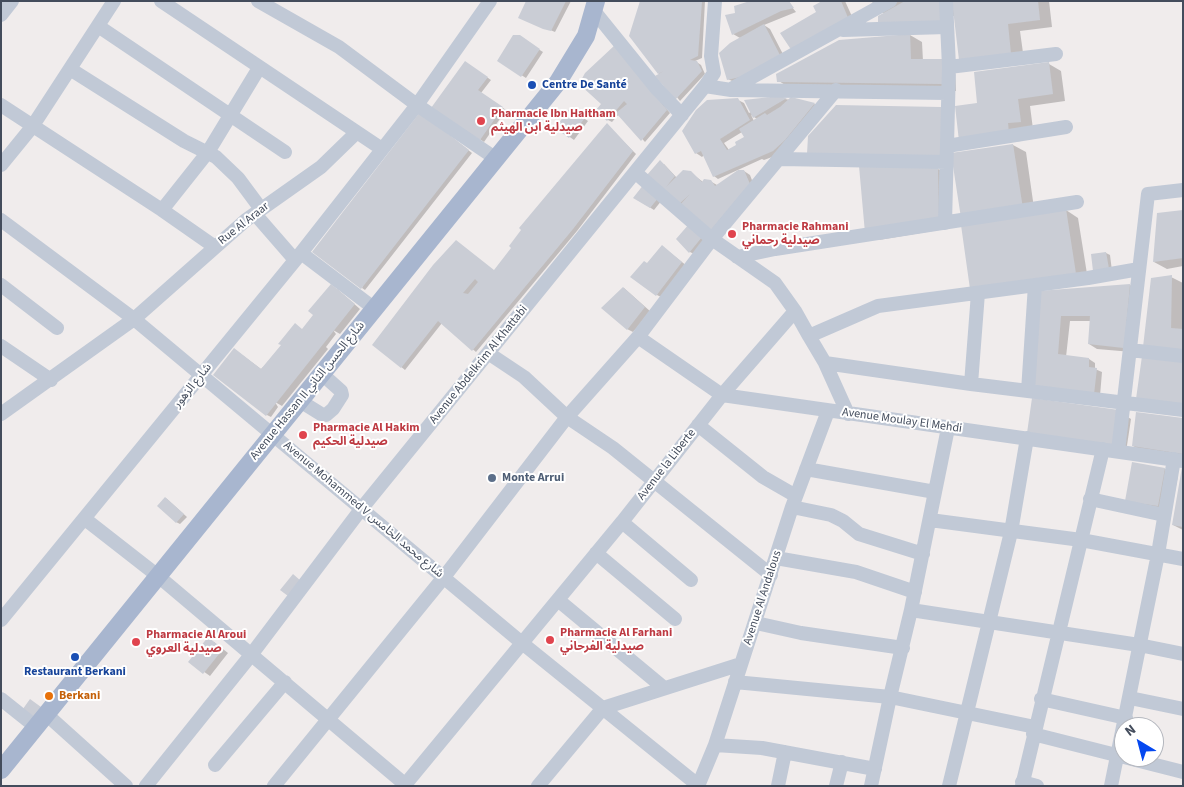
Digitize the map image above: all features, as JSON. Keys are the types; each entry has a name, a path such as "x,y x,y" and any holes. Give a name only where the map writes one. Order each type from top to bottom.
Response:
{"main road":[{"name":"Avenue Hassan II شارع الحسن الثاني","path":"1,770 558,82 575,57 595,6"}],"street":[{"path":"1,16 12,1"},
{"path":"1,165 32,127 114,1"},
{"path":"161,1 382,150"},
{"path":"258,1 339,47 416,105 495,158"},
{"name":"شارع الزهور","path":"1,620 201,376 382,150 490,1"},
{"name":"Avenue Abdelkrim Al Khattabi","path":"146,786 251,655 362,508 705,86 714,73 711,56 715,1"},
{"path":"731,90 890,1"},
{"path":"945,223 949,67 946,1"},
{"path":"595,6 657,89 682,115"},
{"path":"98,26 285,152"},
{"path":"840,30 947,27"},
{"path":"949,67 1056,54"},
{"path":"162,210 208,152 259,68"},
{"path":"70,69 184,141 208,152 226,165 258,212 298,256 375,309"},
{"path":"705,86 731,90 947,92"},
{"path":"274,786 444,577 567,417 638,337 712,239 836,90"},
{"path":"1,105 162,210 215,247"},
{"path":"947,146 1066,127"},
{"name":"Rue Al Araar","path":"1,414 134,319 215,247 258,212 321,167 356,132"},
{"path":"781,158 946,162"},
{"path":"636,173 712,239 775,283 795,311 825,363 848,414"},
{"path":"1118,451 1148,194 1183,190"},
{"path":"737,257 775,249 1077,202"},
{"name":"Avenue Mohammed V شارع محمد الخامس","path":"2,222 134,319 522,643 698,786"},
{"path":"809,336 872,307 1035,286 1139,269"},
{"path":"1,285 57,328"},
{"path":"1028,391 1035,286"},
{"path":"971,384 978,293"},
{"name":"Avenue la Liberte","path":"406,785 622,522 722,395 795,311"},
{"name":"Avenue Moulay El Mehdi","path":"638,337 722,395 1178,460"},
{"path":"1,346 51,380"},
{"path":"1130,350 1183,356"},
{"path":"488,353 524,377 567,417 613,448 771,575"},
{"path":"825,363 971,384 1183,410"},
{"path":"300,401 321,414 326,415 333,409 342,395 341,391 322,374"},
{"name":"Avenue Al Andalous","path":"698,786 715,745 794,502 828,411"},
{"path":"698,425 794,502 831,515 843,521 859,534 923,554"},
{"path":"872,786 890,696 915,592 948,428"},
{"path":"949,786 1011,532 1027,438"},
{"path":"1037,786 1022,784 1041,699 1082,540 1103,449"},
{"path":"1126,717 1164,515 1178,460"},
{"path":"806,469 935,492"},
{"path":"1090,499 1164,515"},
{"path":"85,519 158,576 329,718 406,785"},
{"path":"930,520 1082,540 1183,559"},
{"path":"622,522 692,580"},
{"path":"596,553 675,619"},
{"path":"776,558 856,572 915,592"},
{"path":"558,600 664,688"},
{"path":"911,610 989,621 1183,654"},
{"path":"756,622 802,633 903,648"},
{"path":"538,786 603,708 741,664"},
{"path":"215,765 285,682"},
{"path":"735,682 890,696 968,713 1114,754"},
{"path":"1130,698 1183,709"},
{"path":"1,699 41,721 126,786"},
{"path":"1041,699 1122,717"},
{"path":"715,745 785,752 875,769"},
{"path":"778,786 785,752"},
{"path":"836,786 842,762"},
{"path":"1111,786 1118,767"},
{"path":"1164,767 1183,772"}],"building":[{"path":"526,1 566,1 551,31 518,18"},
{"path":"640,1 702,1 698,56 690,60 697,61 702,71 675,100 655,76 664,71 658,74 629,36"},
{"path":"750,1 789,1 794,8 781,11 732,35 725,15 735,13 734,6"},
{"path":"822,1 841,1 849,20 792,51 780,33 816,12 813,6"},
{"path":"905,1 941,1 941,24 878,24 878,16"},
{"path":"952,1 1038,1 1040,20 1008,24 1011,54 959,60"},
{"path":"764,24 781,57 749,75 727,80 719,53 730,43"},
{"path":"910,34 911,59 943,59 943,84 777,82 776,74 839,40"},
{"path":"513,35 520,35 540,49 521,77 497,61"},
{"path":"615,45 667,110 641,141 616,113 627,104 624,101 607,121 596,110 601,104 579,84 585,73"},
{"path":"465,61 488,77 478,90 503,107 480,140 431,108"},
{"path":"1049,62 1053,94 1018,99 1021,122 1008,123 1009,134 959,141 955,106 977,103 974,72"},
{"path":"779,96 787,98 753,118 744,100"},
{"path":"791,97 815,103 785,140 773,151 713,177 701,151 695,154 682,131 696,110 707,100 738,98 750,120 720,139 727,150 744,137 739,129 765,113 767,115 780,107"},
{"path":"836,105 941,107 941,157 807,154 808,136"},
{"path":"570,108 585,118 569,138 555,128"},
{"path":"420,112 469,150 361,289 312,252"},
{"path":"607,123 633,151 573,229 472,351 438,321 401,368 372,345 433,265 456,240 494,270 511,248 509,246 521,230 519,228","holes":["475,279 478,282 468,294 463,293"]},
{"path":"1013,144 1023,209 961,218 951,153"},
{"path":"660,160 675,176 666,187 683,170 691,171 702,182 704,179 711,180 715,186 738,170 744,170 750,184 710,231 679,206 690,194 678,205 647,175"},
{"path":"859,166 938,167 939,221 865,233"},
{"path":"644,184 659,197 650,208 633,198"},
{"path":"1066,209 1076,274 970,289 961,225"},
{"path":"1183,210 1183,258 1153,262 1157,213"},
{"path":"689,224 702,237 689,253 676,239"},
{"path":"662,245 682,262 656,296 630,277 644,261 647,263"},
{"path":"1106,252 1109,269 1093,271 1091,254"},
{"path":"1172,275 1171,328 1183,329 1183,351 1143,347 1151,278"},
{"path":"331,284 355,304 266,416 213,375 234,348 261,369 281,345 278,344 295,323 302,329 313,315 308,311"},
{"path":"1130,284 1124,348 1088,344 1090,316 1061,316 1058,354 1089,358 1089,367 1097,368 1094,394 1031,387 1038,291"},
{"path":"623,287 645,307 627,330 601,308"},
{"path":"1142,356 1183,361 1183,405 1136,399"},
{"path":"1032,398 1119,410 1114,445 1027,433"},
{"path":"1136,412 1183,418 1183,454 1132,446"},
{"path":"1132,462 1165,468 1158,506 1125,501"},
{"path":"1183,467 1183,527 1172,525"},
{"path":"165,497 184,514 176,523 157,506"},
{"path":"293,574 301,581 288,596 280,590"},
{"path":"208,637 223,649 203,674 188,662"},
{"path":"30,699 41,707 31,721 20,713"}],"place":[{"name":"Centre De Santé","path":"532,85"},
{"name":"Pharmacie Ibn Haitham صيدلية ابن الهيثم","path":"481,121"},
{"name":"Pharmacie Rahmani صيدلية رحماني","path":"732,234"},
{"name":"Pharmacie Al Hakim صيدلية الحكيم","path":"303,435"},
{"name":"Monte Arrui","path":"492,478"},
{"name":"Pharmacie Al Farhani صيدلية الفرحاني","path":"550,640"},
{"name":"Pharmacie Al Aroui صيدلية العروي","path":"136,642"},
{"name":"Restaurant Berkani","path":"75,657"},
{"name":"Berkani","path":"49,696"}]}
